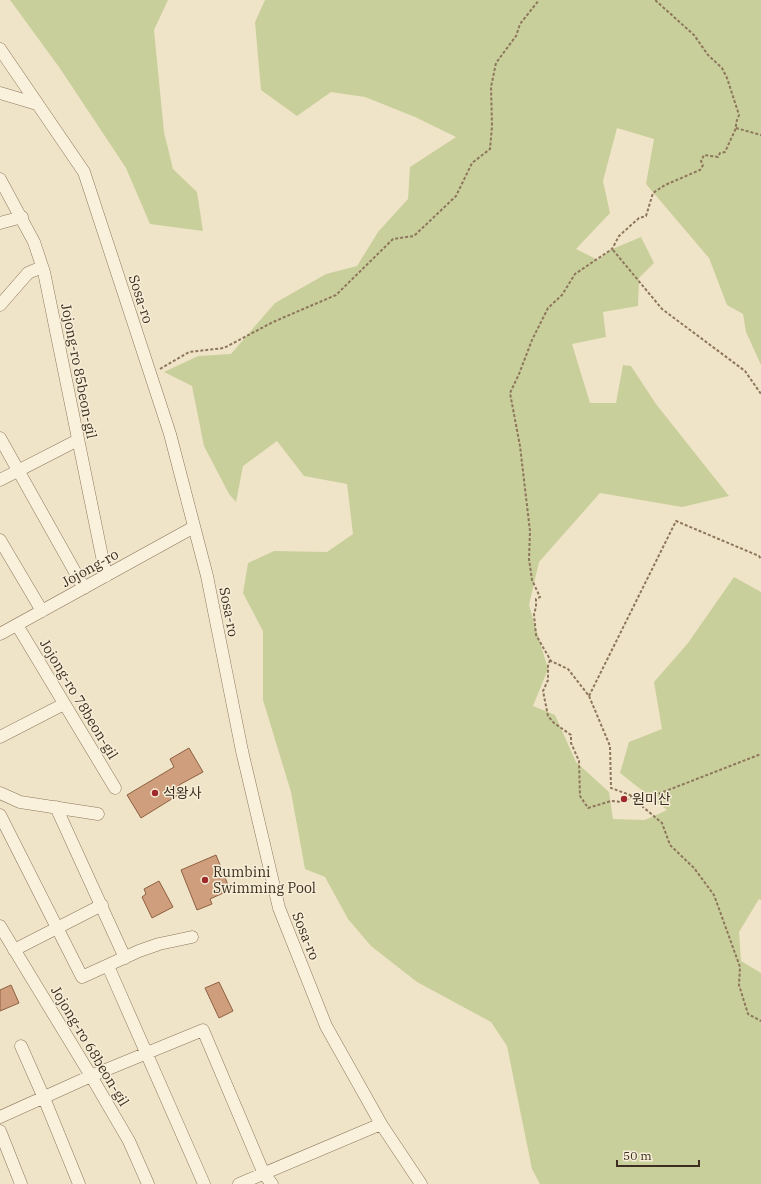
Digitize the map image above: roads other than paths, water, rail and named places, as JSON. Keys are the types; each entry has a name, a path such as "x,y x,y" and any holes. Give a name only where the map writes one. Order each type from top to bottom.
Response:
{"street":[{"name":"Sosa-ro","path":"0,50 84,172 170,434 207,576 242,751 279,908 326,1026 381,1124 421,1184"},
{"path":"0,93 37,104"},
{"name":"Jojong-ro 85beon-gil","path":"0,179 22,217 34,242 42,267 106,576"},
{"path":"0,223 22,217"},
{"path":"0,305 28,273 42,267"},
{"path":"0,438 84,588"},
{"path":"0,480 78,440"},
{"name":"Jojong-ro","path":"0,634 194,527"},
{"path":"0,540 42,611"},
{"name":"Jojong-ro 78beon-gil","path":"17,625 115,788"},
{"path":"0,737 64,704"},
{"path":"0,794 20,802 98,814"},
{"path":"56,807 125,958"},
{"path":"0,816 82,977 139,951 159,944 192,937"},
{"path":"14,950 102,905"},
{"name":"Jojong-ro 68beon-gil","path":"0,926 129,1141 148,1184"},
{"path":"108,966 204,1184"},
{"path":"0,1117 91,1076 203,1030 264,1174 272,1184"},
{"path":"21,1046 44,1098 78,1184"},
{"path":"239,1184 381,1124"},
{"path":"0,1131 21,1184"}],"place":[{"name":"석왕사","path":"155,793"},
{"name":"원미산","path":"624,799"},
{"name":"Rumbini Swimming Pool","path":"205,880"}]}
